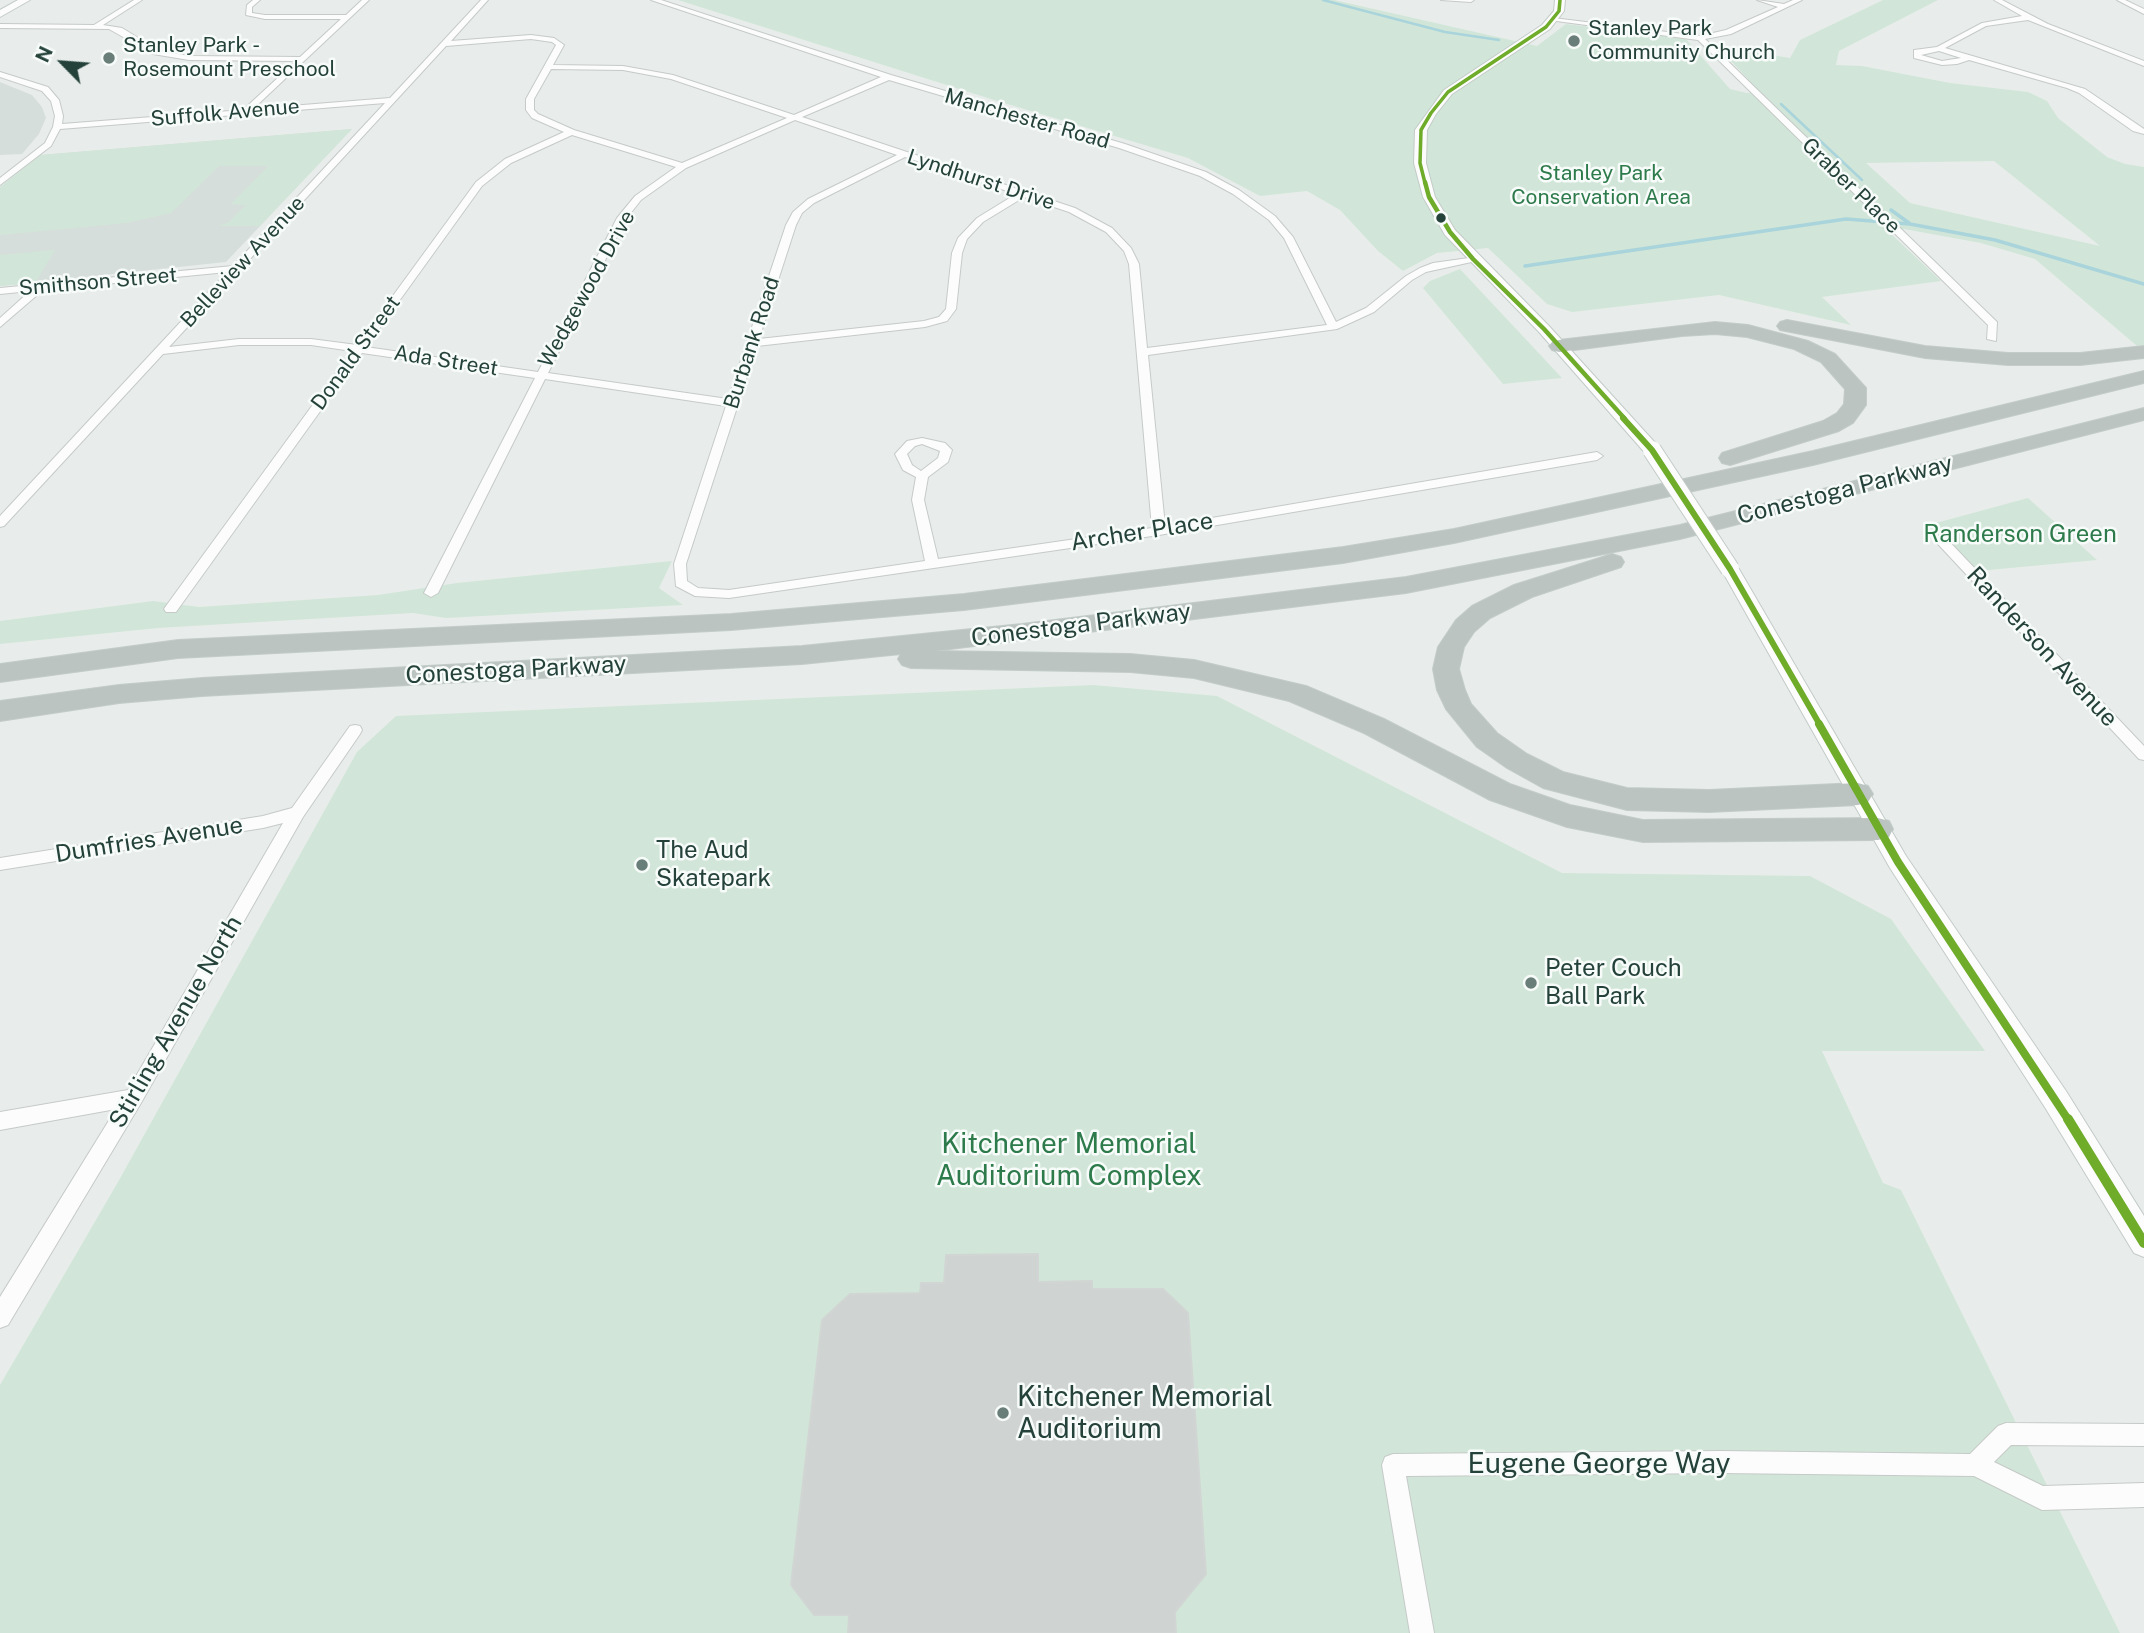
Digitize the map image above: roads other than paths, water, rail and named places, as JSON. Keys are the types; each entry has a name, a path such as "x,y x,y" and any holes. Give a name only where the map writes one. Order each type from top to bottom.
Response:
{"highway":[{"path":"1551,337 1703,313 1925,352 2008,359 2080,359 2144,352"},
{"path":"1454,536 1548,505 1747,454 1831,426 1845,418 1855,405 1856,388 1828,358 1801,345 1748,331 1715,328 1551,337"},
{"name":"Conestoga Parkway","path":"0,673 178,649 732,622 964,602 1236,570 1454,536 1813,458 2144,377"},
{"name":"Conestoga Parkway","path":"0,711 120,694 202,687 802,655 1022,633 1406,585 1680,532 2144,414"},
{"path":"1680,532 1603,566 1523,591 1481,612 1465,626 1451,648 1446,669 1451,690 1460,709 1487,740 1517,761 1553,780 1589,791 1627,799 1667,802 1858,794"},
{"path":"802,655 976,662 1130,663 1194,669 1296,694 1374,726 1500,792 1567,816 1643,831 1878,829"}],"main road":[{"path":"0,14 25,0"},
{"path":"1560,0 1559,11 1536,34 1448,92 1430,113 1421,130 1420,163 1429,197 1450,232 1551,337 1652,450 1730,569 1878,829 2056,1101 2144,1242"}],"street":[{"path":"95,27 139,0"},
{"path":"257,0 247,10 248,14 265,17 347,17"},
{"path":"245,111 366,0"},
{"name":"Belleview Avenue","path":"0,523 485,0"},
{"name":"Manchester Road","path":"654,0 888,77 1171,162 1236,192 1272,218 1288,237 1334,327"},
{"path":"1444,0 1471,0"},
{"path":"1760,0 1786,7"},
{"path":"1553,19 1700,38 1728,32 1799,0"},
{"path":"1997,0 2026,18 2144,64"},
{"path":"2120,0 2144,12"},
{"path":"1939,49 1984,24 2026,18"},
{"path":"0,26 95,27 119,30 145,47 166,55 199,59 301,59"},
{"path":"443,44 549,37 560,45 530,99 530,110 544,121 572,132 683,166"},
{"name":"Graber Place","path":"1700,38 1993,324 1992,339"},
{"path":"1967,58 1942,63 1917,56 1917,51 1939,49 2070,86 2144,132"},
{"name":"Lyndhurst Drive","path":"550,67 623,68 655,72 1083,215 1120,239 1133,264 1159,531"},
{"path":"0,74 45,89 55,100 59,116 57,127 47,144 0,182"},
{"name":"Wedgewood Drive","path":"431,593 622,218 639,198 683,166 888,77"},
{"name":"Suffolk Avenue","path":"57,127 392,100"},
{"name":"Donald Street","path":"171,609 359,347 486,176 515,156 572,132"},
{"name":"Burbank Road","path":"687,588 681,583 680,564 791,225 798,212 819,196 903,155"},
{"path":"752,343 925,324 943,319 951,309 957,253 963,238 980,220 1022,194"},
{"path":"1143,352 1334,327 1370,310 1423,270 1473,258"},
{"name":"Smithson Street","path":"0,291 238,268"},
{"path":"0,324 40,287"},
{"name":"Ada Street","path":"160,351 239,342 311,342 732,402"},
{"name":"Archer Place","path":"687,588 705,594 729,594 1159,531 1597,456"},
{"path":"922,476 918,500 932,563"},
{"name":"Randerson Avenue","path":"1940,539 2144,755"},
{"name":"Stirling Avenue North","path":"0,1317 134,1097 297,813 355,730"},
{"name":"Dumfries Avenue","path":"0,864 263,821 297,813"},
{"path":"0,1121 134,1097"},
{"path":"1975,1465 2006,1434 2144,1435"},
{"name":"Eugene George Way","path":"1422,1633 1393,1465 1721,1462 1975,1465 2042,1498 2144,1494"}],"waterway":[{"path":"1323,0 1445,32 1499,40"},
{"path":"1781,104 1862,180"},
{"path":"1891,210 1909,223"},
{"path":"1525,266 1846,219 1910,224 1995,240 2144,284"}],"place":[{"name":"Stanley Park Community Church","path":"1574,41"},
{"name":"Stanley Park - Rosemount Preschool","path":"109,58"},
{"name":"The Aud Skatepark","path":"642,865"},
{"name":"Peter Couch Ball Park","path":"1531,983"},
{"name":"Kitchener Memorial Auditorium","path":"1003,1413"}],"park label":[{"name":"Stanley Park Conservation Area","path":"1601,186"},
{"name":"Randerson Green","path":"2020,535"},
{"name":"Kitchener Memorial Auditorium Complex","path":"1069,1160"}]}
